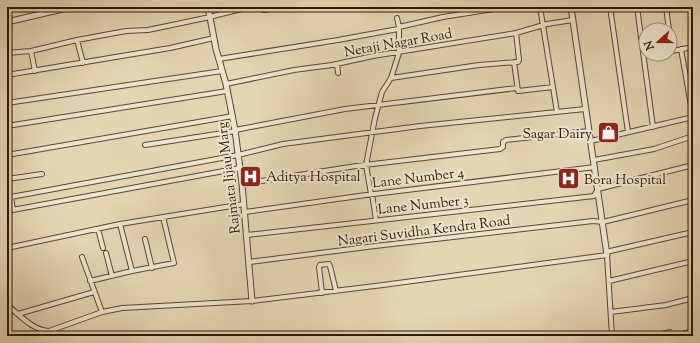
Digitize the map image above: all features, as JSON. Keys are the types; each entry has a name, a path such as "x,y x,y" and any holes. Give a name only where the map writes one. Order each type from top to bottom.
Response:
{"street":[{"path":"7,22 72,7"},
{"name":"Rajmata Jijau Marg","path":"208,7 233,116 245,212 252,301"},
{"path":"7,54 31,51 77,40 148,30 250,7"},
{"path":"256,7 264,10 286,7"},
{"path":"219,59 338,40 399,28 443,17 506,7"},
{"path":"540,7 557,112"},
{"path":"571,7 607,253 612,336"},
{"path":"610,7 628,132"},
{"path":"637,7 653,127"},
{"path":"666,7 668,22"},
{"path":"376,220 366,165 382,92 391,78 399,53 399,28 397,18"},
{"name":"Netaji Nagar Road","path":"226,84 373,56 516,33 542,25 573,20"},
{"path":"391,78 452,69 518,62 516,33"},
{"path":"7,75 170,48 214,38"},
{"path":"77,40 83,63"},
{"path":"678,50 693,47"},
{"path":"590,141 693,117 681,49"},
{"path":"31,51 35,71"},
{"path":"514,62 516,88"},
{"path":"337,64 338,73"},
{"path":"7,103 222,71"},
{"path":"145,145 235,130 331,111 379,104 516,88 518,91 553,87"},
{"path":"7,126 227,91"},
{"path":"13,210 9,197 238,155 283,144 373,132 585,109"},
{"path":"7,154 233,116"},
{"path":"242,184 366,165 500,149 503,147 504,141 589,131"},
{"path":"594,160 654,149 693,136"},
{"path":"598,189 693,165"},
{"name":"Lane Number 4","path":"245,212 372,194 595,167"},
{"path":"7,211 240,168"},
{"path":"7,179 42,174"},
{"name":"Lane Number 3","path":"247,235 594,196 598,189"},
{"name":"Nagari Suvidha Kendra Road","path":"249,262 585,222 603,222 693,200"},
{"path":"7,248 120,224 244,204"},
{"path":"90,281 132,271 174,264 163,217"},
{"path":"120,224 132,271"},
{"path":"98,229 103,248"},
{"path":"7,305 33,326 49,331 102,312 135,307 252,301 336,291 607,253 693,232"},
{"path":"145,239 152,268"},
{"path":"106,253 112,276"},
{"path":"82,257 102,312"},
{"path":"609,281 693,261"},
{"path":"322,292 319,267 320,265 327,264 330,266 336,291"},
{"path":"18,314 94,292"},
{"path":"611,312 666,304 693,298"},
{"path":"676,336 693,331"},
{"path":"654,336 670,332 672,336"}],"place":[{"name":"Sagar Dairy","path":"608,133"},
{"name":"Aditya Hospital","path":"251,176"},
{"name":"Bora Hospital","path":"568,179"}]}
